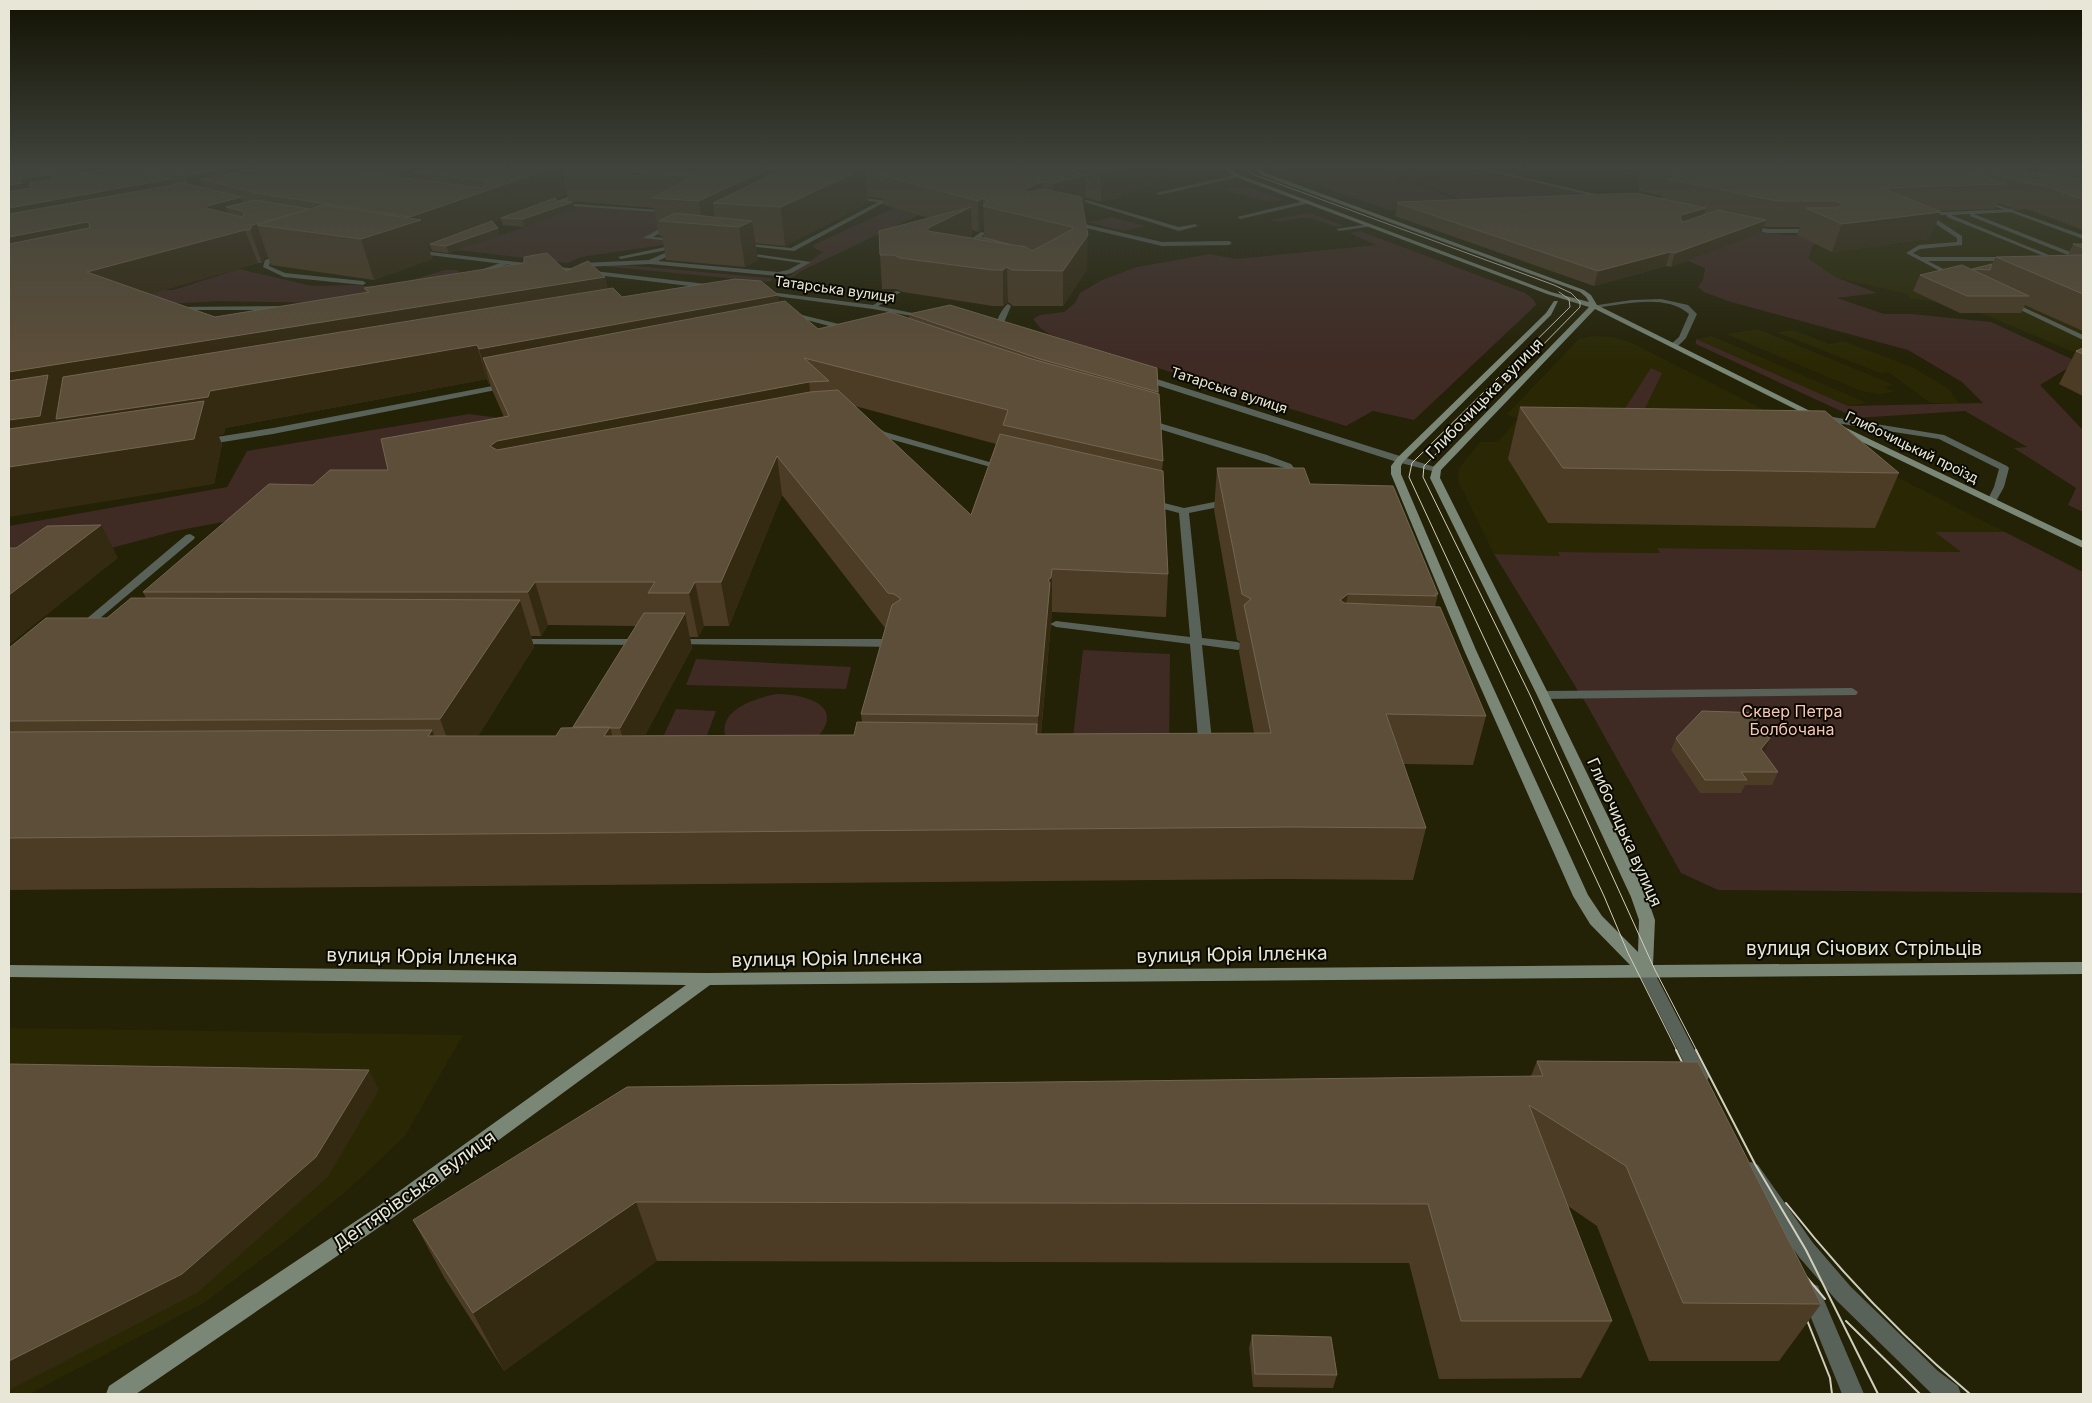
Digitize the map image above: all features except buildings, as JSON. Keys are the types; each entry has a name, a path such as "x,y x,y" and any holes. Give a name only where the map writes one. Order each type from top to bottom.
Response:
{"main road":[{"path":"1389,232 1549,293 1594,306"},
{"path":"1422,232 1582,291 1589,296 1594,306"},
{"path":"1549,293 1556,302 1594,306"},
{"name":"Глибочицька вулиця","path":"1556,302 1549,314 1400,460 1396,466 1396,474 1470,650 1580,896 1596,920 1645,970"},
{"name":"Глибочицький проїзд","path":"1594,306 2083,545"},
{"name":"Глибочицька вулиця","path":"1594,306 1436,469 1435,478 1543,695 1639,897 1647,920 1645,970"},
{"name":"вулиця Січових Стрільців","path":"1645,970 2083,968"},
{"name":"вулиця Юрія Іллєнка","path":"9,971 707,979 1645,970"},
{"name":"Дегтярівська вулиця","path":"117,1394 395,1205 707,979"}],"street":[{"path":"650,262 686,245 646,238 656,232"},
{"path":"734,244 792,250 825,232"},
{"path":"1113,232 1162,244 1228,243"},
{"path":"1953,232 1960,237 1960,244 1919,247 1909,253 1965,282"},
{"path":"1990,232 2068,264 2042,261"},
{"path":"2016,232 2083,259"},
{"path":"2071,232 2083,237"},
{"path":"960,249 976,240 983,233"},
{"path":"976,240 986,242"},
{"path":"418,253 435,247"},
{"path":"567,270 653,250 678,248"},
{"path":"409,251 720,288"},
{"path":"292,252 267,260 266,267 284,275 363,283"},
{"path":"582,265 650,262 778,274 790,272 808,262 734,254"},
{"path":"1920,260 2017,259"},
{"path":"470,274 506,263"},
{"path":"2075,264 2083,263"},
{"path":"698,294 711,286"},
{"name":"Татарська вулиця","path":"759,292 873,307 939,319"},
{"path":"873,307 898,292"},
{"path":"1999,298 2083,338"},
{"path":"1594,306 1647,301 1683,304 1693,314 1682,338 1673,346"},
{"path":"1008,306 996,331 1009,334"},
{"path":"165,309 293,308"},
{"path":"783,312 853,330"},
{"path":"805,327 825,323"},
{"name":"Татарська вулиця","path":"1132,374 1400,460 1436,469"},
{"path":"195,443 273,431 515,384"},
{"path":"1820,418 1941,437 2004,468 1999,487 1992,501"},
{"path":"862,420 882,434 955,456 1015,470"},
{"path":"1140,420 1264,456 1288,466 1296,477 1289,489"},
{"path":"1137,500 1184,511 1242,500"},
{"path":"1184,511 1207,762"},
{"path":"69,638 190,538"},
{"path":"1056,624 1238,646"},
{"path":"502,642 897,643"},
{"path":"1452,649 1470,650"},
{"path":"1543,695 1852,692"},
{"path":"1645,970 1709,1096"},
{"path":"1853,1394 1825,1322 1792,1251 1741,1157 1806,1250 1844,1294 1930,1379 1950,1394"}],"shaded area":[{"path":"1935,232 2083,232 2083,356 1957,303 1910,299 1907,294 1835,277 1809,259 1812,251 1821,246 1852,243 1903,245 1933,238"},
{"path":"1758,329 1894,385 1885,387 1895,392 1878,394 1861,391 1726,334"},
{"path":"1793,330 1829,344 1843,341 1912,367 1949,389 1959,404 1930,403 1888,372 1880,373 1776,332"},
{"path":"1592,336 1612,337 1630,342 2005,532 1936,532 1962,552 1657,548 1661,553 1559,552 1561,556 1494,554 1458,481 1459,468 1480,442 1498,442 1518,418 1506,415 1579,339"},
{"path":"1712,336 1867,403 1848,406 1696,339"},
{"path":"9,1028 463,1035 405,1136 350,1188 282,1244 204,1303 29,1394 9,1394"}],"green space":[{"path":"509,232 656,232 647,238 683,242 581,257 568,263 440,248 473,245"},
{"path":"840,232 882,232 801,271 786,282 782,282 823,252 814,248 813,245"},
{"path":"1364,232 1525,293 1534,300 1536,305 1414,420 1373,411 1346,426 1051,335 1040,328 1033,319 1040,315 1064,312 1075,303 1080,293 1102,280 1137,267 1210,254 1236,259 1376,245 1349,233"},
{"path":"1615,232 1772,232 1784,235 1882,236 1930,234 1921,239 1892,244 1813,245 1809,259 1835,277 1877,293 1837,298 1884,314 1911,314 1991,322 2078,362 2040,385 2083,430 2083,512 2068,505 2076,488 2014,448 2027,447 1965,411 1856,418 1696,344 1696,339 1848,406 1983,403 1962,382 1908,350 1731,302 1704,292 1698,287 1703,280 1705,268"},
{"path":"624,265 771,278 772,280 769,282 602,266"},
{"path":"239,269 312,286 356,285 385,288 445,270 457,270 461,274 327,303 217,301 151,305 9,323 156,290 174,290"},
{"path":"1651,368 1662,373 1637,425 1617,421"},
{"path":"469,414 507,419 323,503 175,531 33,569 9,571 9,526 227,487 247,451"},
{"name":"Сквер Петра Болбочана","path":"1935,532 2005,532 2083,572 2083,893 1718,890 1681,873 1588,707 1494,554 1560,556 1558,552 1660,553 1657,548 1961,552"},
{"path":"1083,650 1170,654 1169,759 1071,754"},
{"path":"696,659 851,667 846,689 686,685"},
{"path":"776,694 811,700 826,711 827,720 823,730 813,742 727,741 724,731 726,722 731,714 747,703"},
{"path":"676,709 716,711 700,754 656,752"}],"tram line":[{"path":"1411,232 1554,285 1571,293 1580,302 1580,307 1424,466 1423,477 1530,695 1655,970 1697,1051"},
{"path":"1559,292 1569,299 1570,307 1412,463 1409,477 1604,896 1628,953 1677,1051"},
{"path":"1676,1050 1688,1074"},
{"path":"1696,1050 1755,1164 1806,1250 1878,1394"},
{"path":"1786,1203 1850,1279 1896,1327 1970,1394"},
{"path":"1799,1268 1825,1299"},
{"path":"1803,1310 1830,1378 1832,1394"},
{"path":"1846,1321 1920,1394"}]}
